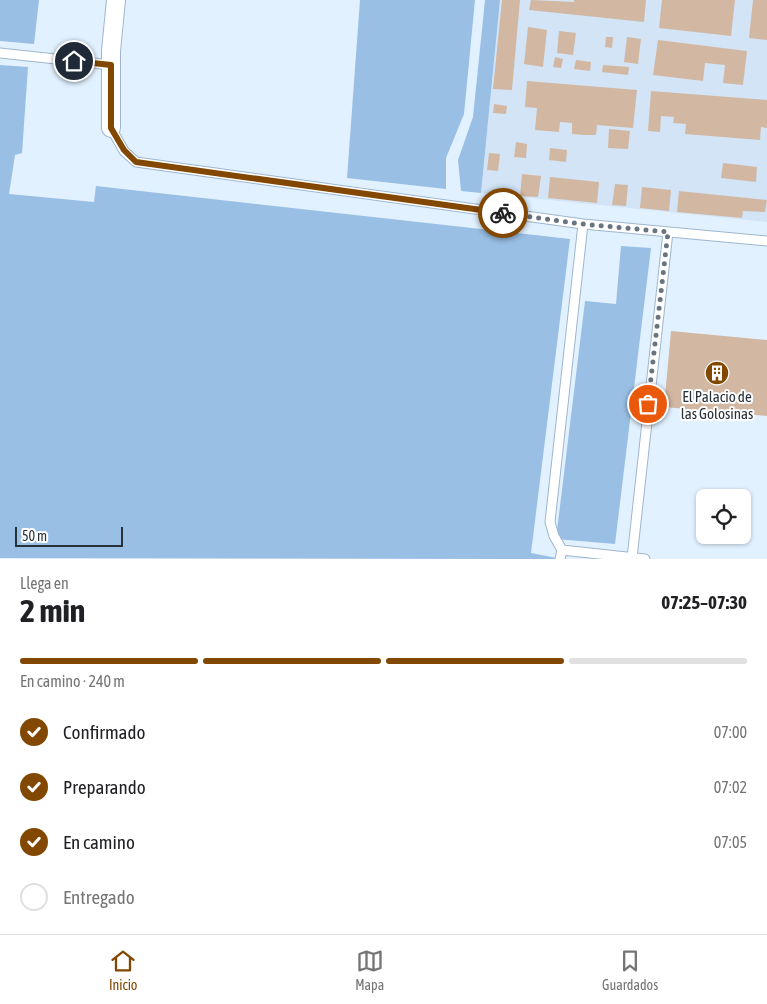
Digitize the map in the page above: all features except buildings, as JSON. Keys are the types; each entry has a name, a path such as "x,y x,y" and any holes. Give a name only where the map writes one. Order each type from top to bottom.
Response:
{"street":[{"path":"111,128 111,65 116,0"}],"lane":[{"path":"0,53 111,65"},
{"path":"111,128 124,150 136,162 582,224 767,241"},
{"path":"582,224 550,522 561,555 645,559"},
{"path":"632,558 668,232"}],"shaded area":[{"path":"0,0 39,0 34,44 0,41"},
{"path":"360,0 475,0 464,114 446,158 446,189 347,178"},
{"path":"485,0 500,0 481,193 461,191 458,160 473,117"},
{"path":"500,0 767,0 767,222 481,193"},
{"path":"0,65 28,67 22,153 15,155 9,194 94,202 96,186 570,239 531,553 562,559 0,558"},
{"path":"621,246 651,248 615,544 556,539 585,301 616,304"}],"way so far":[{"path":"503,213 582,224 668,232 648,404"}],"place":[{"name":"El Palacio de las Golosinas","path":"717,373"}],"route":[{"path":"74,61 111,65 111,128 124,150 136,162 503,213"}]}
